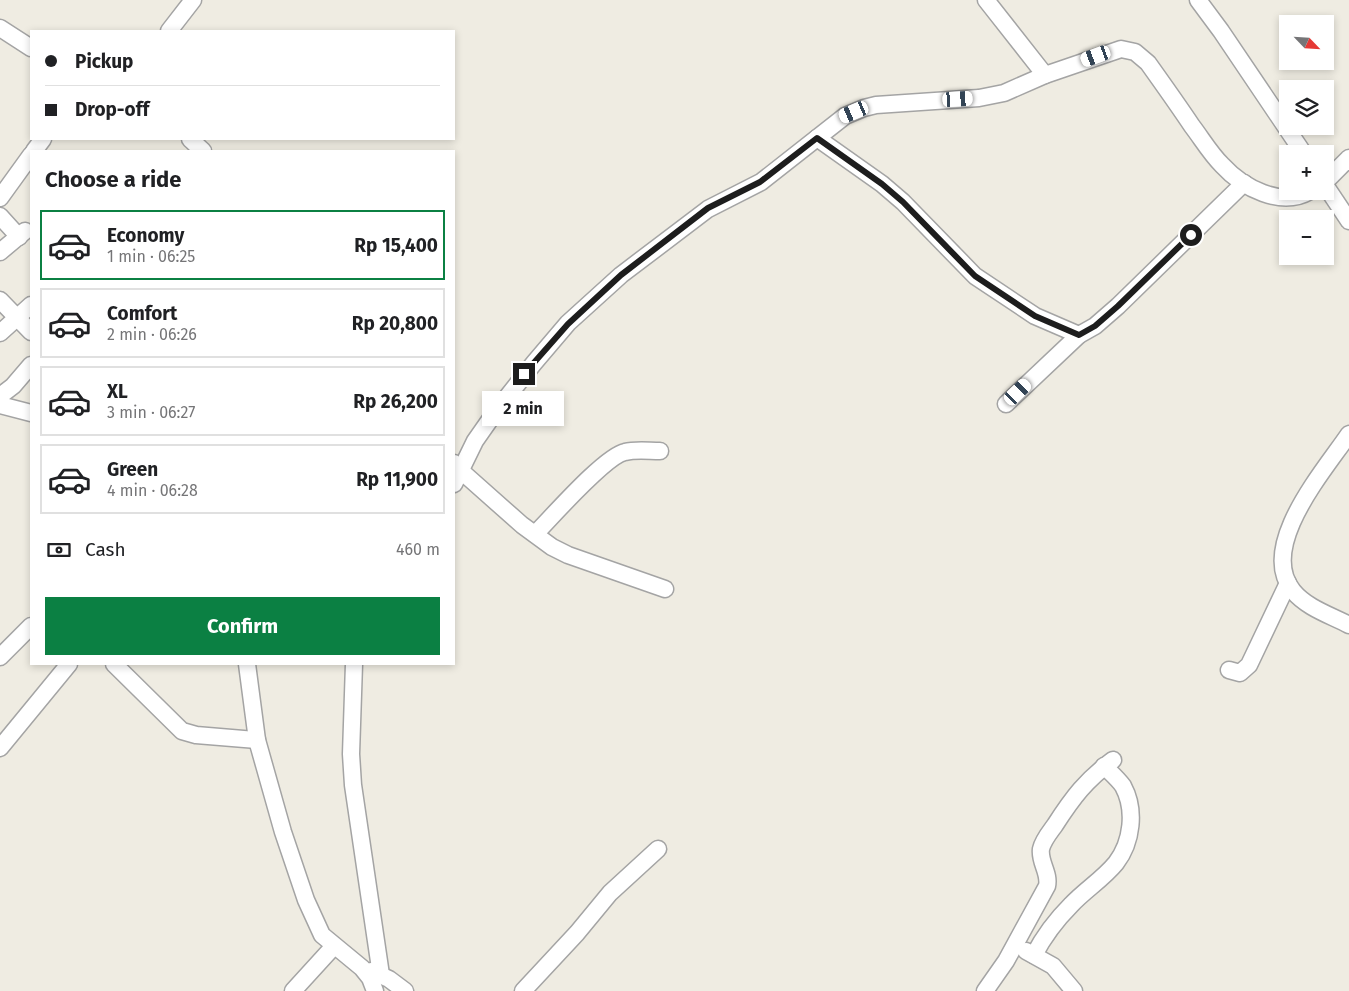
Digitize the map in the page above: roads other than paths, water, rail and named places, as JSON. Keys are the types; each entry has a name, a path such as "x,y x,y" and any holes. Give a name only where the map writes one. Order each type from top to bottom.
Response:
{"street":[{"path":"170,30 193,0"},
{"path":"986,0 1045,75"},
{"path":"1198,0 1298,145"},
{"path":"0,28 30,47"},
{"path":"665,589 568,555 552,547 456,472 496,411 534,362 575,317 629,269 708,208 760,182 845,116 864,108 891,103 979,98 1004,93 1045,75 1113,50 1121,49 1135,52 1148,63 1222,166 1244,183 1263,193 1279,198"},
{"path":"817,138 882,184 903,202 975,276 1035,316 1079,335"},
{"path":"0,198 30,156"},
{"path":"1334,174 1349,158"},
{"path":"1006,404 1079,335 1095,326 1118,306 1244,183"},
{"path":"1334,197 1349,221"},
{"path":"0,216 22,234 0,252"},
{"path":"0,300 30,331"},
{"path":"0,332 30,306"},
{"path":"0,396 13,386 30,366"},
{"path":"0,405 30,414"},
{"path":"1349,434 1298,510 1293,519 1282,554 1288,583 1299,597 1308,604 1349,625"},
{"path":"535,534 582,485 610,460 624,452 660,451"},
{"path":"1229,670 1240,673 1249,665 1288,583"},
{"path":"0,657 30,627"},
{"path":"0,748 69,665"},
{"path":"115,665 182,731 196,735 257,740"},
{"path":"247,665 257,740 283,832 306,900 322,935 362,968 370,978 375,991"},
{"path":"354,665 353,785 381,975"},
{"path":"985,991 998,975 1016,945 1047,886 1048,876 1041,854 1044,841 1082,786 1109,763 1128,801 1131,818 1129,835 1124,850 1103,876 1076,900 1056,922 1043,938 1034,955"},
{"path":"522,991 577,933 610,892 658,849"},
{"path":"1016,945 1053,966 1074,991"},
{"path":"293,991 334,946"},
{"path":"362,968 381,975 405,991"}]}
